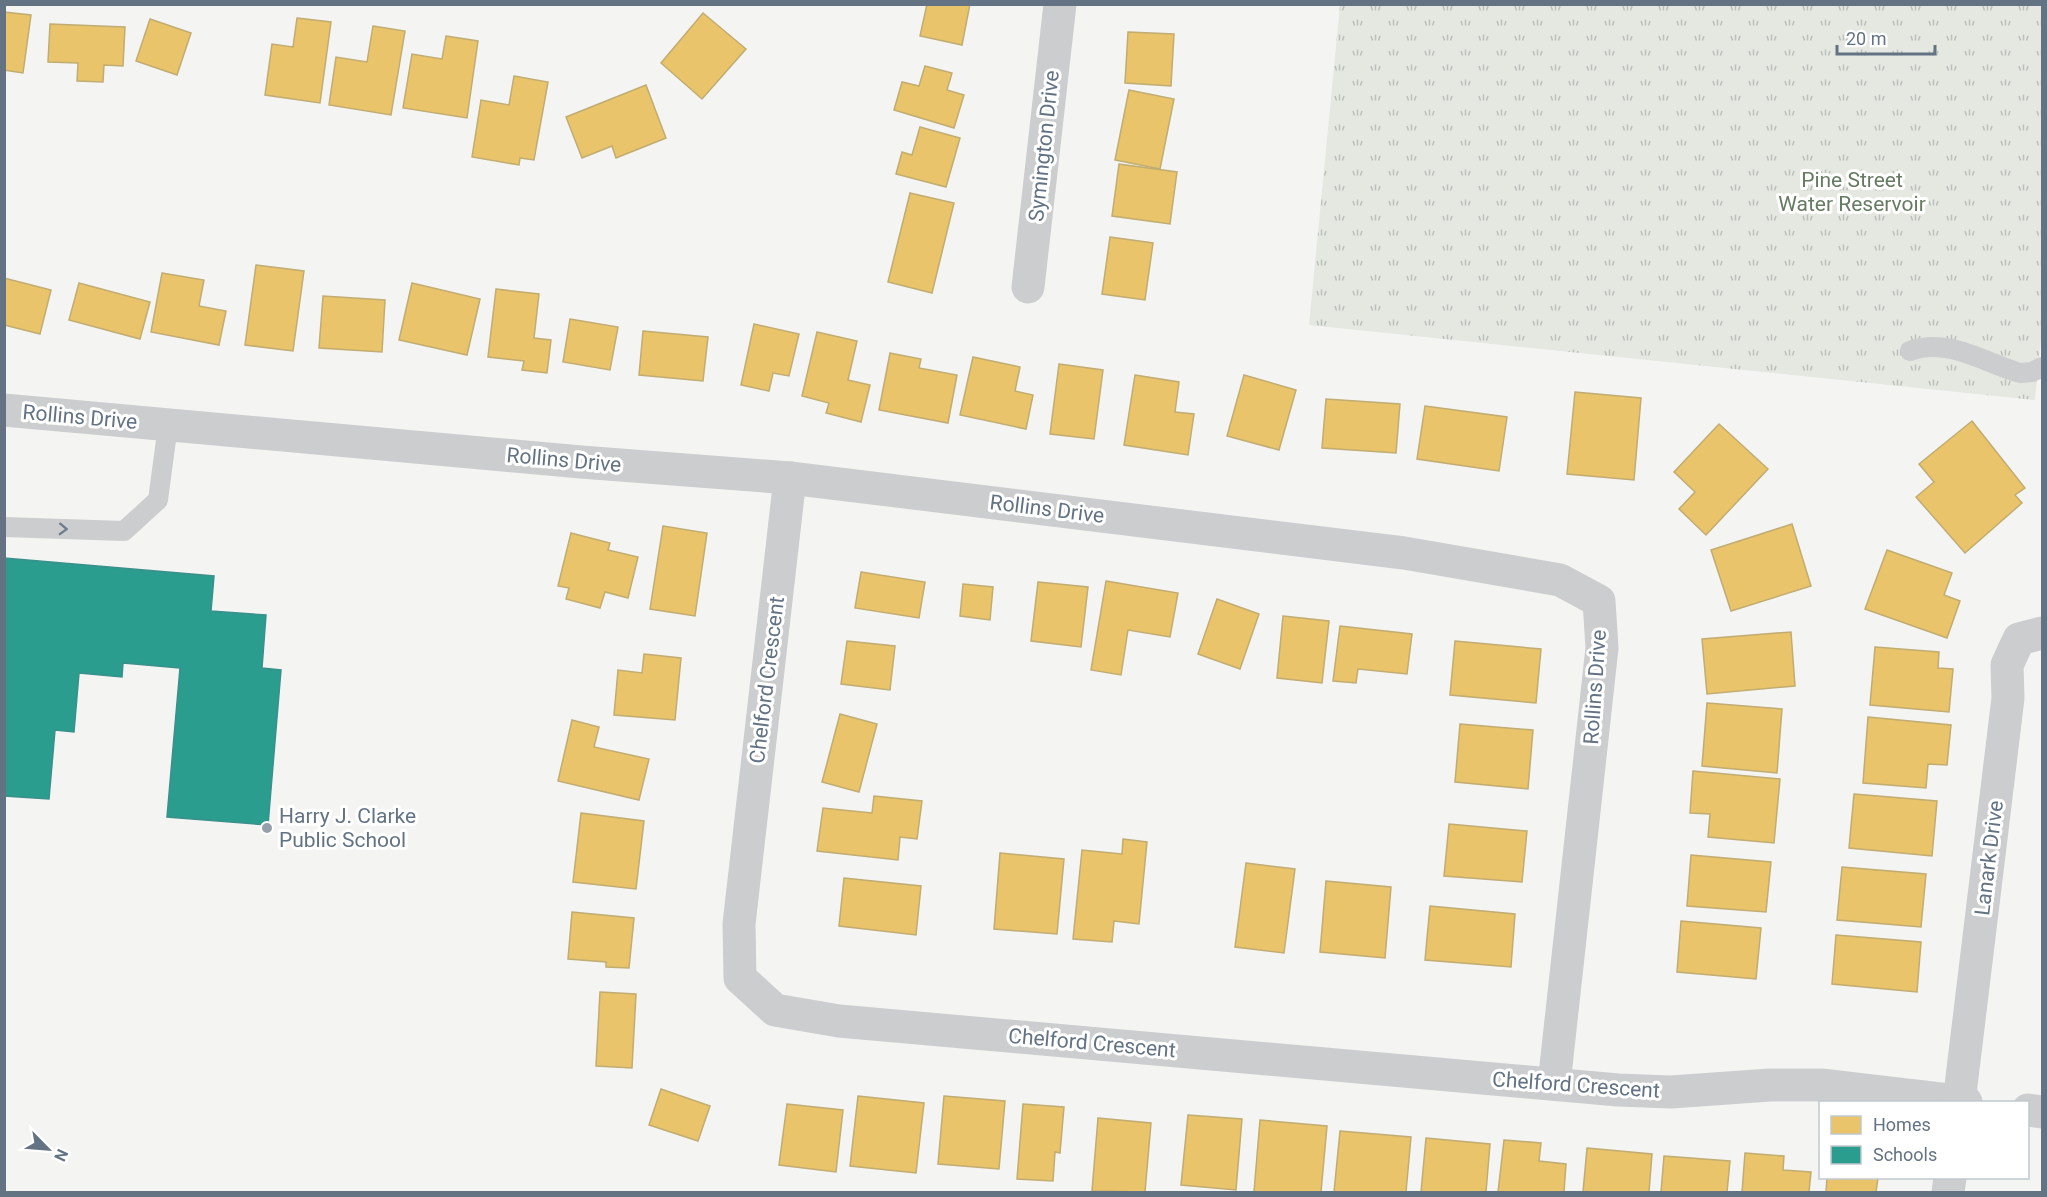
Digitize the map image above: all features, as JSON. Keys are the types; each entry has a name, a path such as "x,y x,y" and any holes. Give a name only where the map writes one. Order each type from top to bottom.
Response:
{"street":[{"name":"Symington Drive","path":"1028,287 1060,4"},
{"name":"Rollins Drive","path":"4,410 581,462 790,478 1404,553 1560,580 1599,601 1602,648 1554,1084"},
{"name":"Chelford Crescent","path":"790,478 739,924 740,978 775,1010 839,1020 1554,1084 1671,1092 1770,1085 1821,1085 1953,1101"},
{"name":"Lanark Drive","path":"1961,1101 2008,698 2007,665 2019,639 2043,633"}],"lane":[{"path":"1910,351 1920,347 1951,349 2020,373 2032,372 2043,367"},
{"path":"4,527 124,531 158,500 168,425"}],"green space":[{"name":"Pine Street Water Reservoir","path":"1340,5 2042,5 2042,329 2035,400 1309,325"}],"building: Homes":[{"path":"927,4 970,4 962,45 920,36"},
{"path":"4,12 31,15 23,73 4,70"},
{"path":"703,13 746,49 702,99 661,63"},
{"path":"297,18 331,22 320,103 265,95 272,44 293,47"},
{"path":"150,19 191,33 177,75 136,61"},
{"path":"50,24 125,27 123,66 104,65 103,82 77,81 78,63 48,62"},
{"path":"373,26 405,31 391,115 329,105 336,57 367,62"},
{"path":"1128,32 1174,34 1171,86 1125,83"},
{"path":"446,36 478,41 467,118 403,108 412,54 442,59"},
{"path":"925,66 952,73 947,90 964,95 954,128 894,110 902,82 919,86"},
{"path":"514,76 548,82 534,160 520,158 519,165 472,157 481,100 509,105"},
{"path":"646,85 666,138 616,158 612,146 582,158 566,117"},
{"path":"1129,90 1174,99 1160,169 1115,160"},
{"path":"920,127 960,138 946,187 896,174 902,152 912,155"},
{"path":"1119,164 1177,172 1170,224 1112,216"},
{"path":"910,193 954,203 932,293 888,282"},
{"path":"1110,237 1153,243 1145,300 1102,294"},
{"path":"256,265 304,271 293,351 245,345"},
{"path":"162,273 204,280 199,306 226,311 219,345 151,332"},
{"path":"4,278 51,290 40,334 4,325"},
{"path":"79,283 150,302 140,339 69,320"},
{"path":"412,283 480,299 467,355 399,340"},
{"path":"496,289 539,294 534,338 551,340 547,373 522,370 524,361 488,357"},
{"path":"323,296 385,300 382,352 319,348"},
{"path":"570,319 618,327 610,370 563,362"},
{"path":"754,324 799,334 789,376 773,373 769,391 741,385"},
{"path":"643,331 708,337 703,381 639,375"},
{"path":"817,332 857,341 848,380 870,385 861,422 826,413 829,403 802,396"},
{"path":"890,353 921,359 919,368 957,375 948,423 879,410"},
{"path":"973,357 1020,367 1015,391 1033,395 1026,429 960,415"},
{"path":"1059,364 1103,370 1094,439 1050,434"},
{"path":"1135,375 1179,382 1175,412 1194,414 1188,455 1124,445"},
{"path":"1244,375 1296,390 1279,450 1227,436"},
{"path":"1575,392 1641,398 1634,480 1567,474"},
{"path":"1326,399 1400,404 1396,453 1322,448"},
{"path":"1425,406 1507,417 1499,471 1417,459"},
{"path":"1972,421 2025,488 2015,495 2022,503 1965,553 1916,497 1934,482 1919,464"},
{"path":"1719,424 1768,469 1706,535 1679,509 1695,492 1674,472"},
{"path":"1792,524 1811,586 1731,611 1711,550"},
{"path":"663,526 707,533 695,616 650,609"},
{"path":"571,533 610,543 608,550 638,557 628,598 605,592 600,608 566,599 569,588 558,586"},
{"path":"1887,550 1952,573 1944,595 1960,601 1947,638 1865,609"},
{"path":"861,572 925,582 919,618 855,608"},
{"path":"1106,581 1178,593 1170,637 1128,630 1121,675 1091,670"},
{"path":"1038,582 1088,587 1081,647 1031,641"},
{"path":"963,584 993,587 990,620 960,616"},
{"path":"1217,599 1259,614 1240,669 1198,654"},
{"path":"1283,616 1329,621 1322,683 1277,678"},
{"path":"1340,626 1412,634 1407,674 1358,669 1356,683 1333,681"},
{"path":"1791,632 1795,686 1707,694 1702,639"},
{"path":"847,641 895,646 890,690 841,684"},
{"path":"1455,641 1541,649 1536,703 1450,695"},
{"path":"1875,647 1939,652 1938,668 1953,669 1949,712 1870,705"},
{"path":"644,654 681,658 675,720 614,715 618,670 642,673"},
{"path":"1707,703 1782,709 1777,773 1702,766"},
{"path":"840,714 877,724 859,792 822,782"},
{"path":"1868,717 1951,725 1947,765 1928,764 1926,788 1863,783"},
{"path":"572,720 599,727 594,747 649,759 639,800 558,781"},
{"path":"1460,724 1533,730 1528,789 1455,782"},
{"path":"1693,771 1780,779 1774,843 1708,837 1710,814 1690,813"},
{"path":"1854,794 1937,801 1932,856 1849,848"},
{"path":"874,796 922,801 917,839 900,837 898,860 817,851 823,808 872,813"},
{"path":"581,813 644,821 636,889 573,882"},
{"path":"1449,824 1527,831 1522,882 1444,876"},
{"path":"1123,839 1147,842 1139,924 1114,921 1112,942 1073,939 1082,850 1122,854"},
{"path":"1000,853 1064,859 1057,934 994,929"},
{"path":"1691,855 1771,862 1766,912 1687,906"},
{"path":"1246,863 1295,869 1284,953 1235,947"},
{"path":"1842,867 1926,874 1921,927 1837,920"},
{"path":"844,878 921,886 916,935 839,926"},
{"path":"1326,881 1391,887 1385,958 1320,952"},
{"path":"1430,906 1515,914 1511,967 1425,960"},
{"path":"572,912 634,918 629,968 606,967 606,962 568,959"},
{"path":"1681,921 1761,928 1756,979 1677,972"},
{"path":"1836,935 1921,942 1917,992 1832,984"},
{"path":"600,992 636,994 632,1068 596,1066"},
{"path":"661,1089 710,1106 698,1141 649,1125"},
{"path":"858,1096 924,1103 916,1173 850,1166"},
{"path":"944,1096 1005,1101 999,1169 938,1164"},
{"path":"787,1104 843,1110 836,1172 779,1165"},
{"path":"1023,1104 1064,1107 1060,1153 1055,1152 1053,1181 1017,1179"},
{"path":"1188,1115 1242,1119 1236,1190 1181,1185"},
{"path":"1098,1118 1151,1123 1145,1192 1092,1191"},
{"path":"1260,1120 1327,1126 1321,1192 1254,1192"},
{"path":"1340,1131 1411,1137 1406,1192 1334,1192"},
{"path":"1426,1138 1490,1144 1486,1192 1421,1192"},
{"path":"1504,1140 1541,1143 1539,1161 1566,1164 1564,1192 1498,1192"},
{"path":"1587,1148 1652,1154 1649,1192 1583,1192"},
{"path":"1745,1153 1784,1156 1783,1170 1811,1172 1809,1192 1742,1192"},
{"path":"1664,1156 1730,1161 1727,1192 1661,1192"},
{"path":"1827,1179 1878,1179 1876,1192 1826,1192"}],"building: Schools":[{"path":"4,558 214,576 211,611 266,615 262,668 281,670 268,825 167,817 180,668 123,663 122,677 79,673 74,732 55,730 49,799 4,796"}],"place":[{"name":"Harry J. Clarke Public School","path":"267,828"}]}
